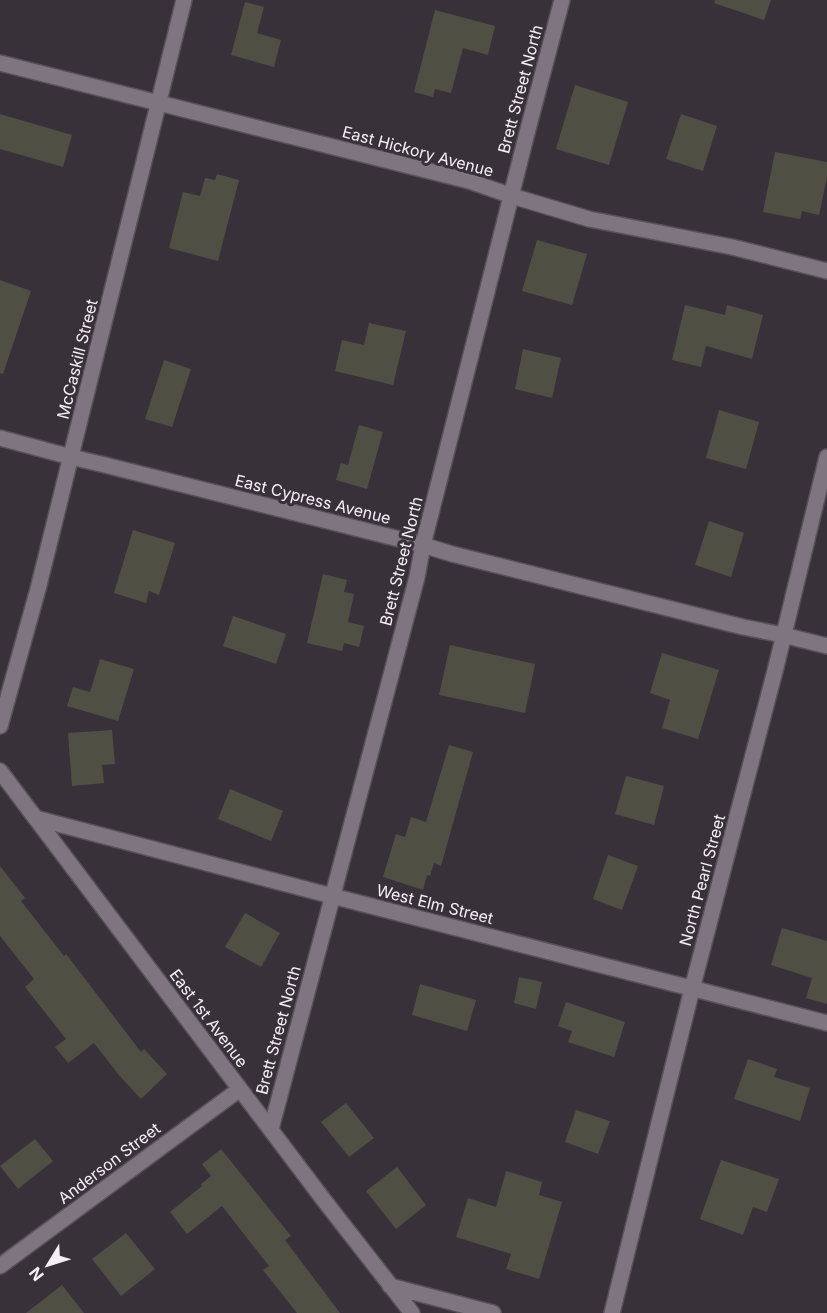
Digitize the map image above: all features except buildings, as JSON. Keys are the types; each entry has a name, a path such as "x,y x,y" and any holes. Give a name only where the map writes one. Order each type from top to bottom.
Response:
{"street":[{"name":"McCaskill Street","path":"0,726 38,589 184,0"},
{"name":"Brett Street North","path":"271,1129 417,577 423,545 562,0"},
{"name":"East Hickory Avenue","path":"0,63 469,181 589,219 732,247 827,271"},
{"name":"East Cypress Avenue","path":"0,438 522,572 827,646"},
{"name":"North Pearl Street","path":"612,1313 827,457"},
{"name":"East 1st Avenue","path":"0,771 411,1313"},
{"name":"West Elm Street","path":"35,818 827,1023"},
{"name":"Anderson Street","path":"0,1266 240,1089"},
{"path":"390,1286 493,1313"}]}
